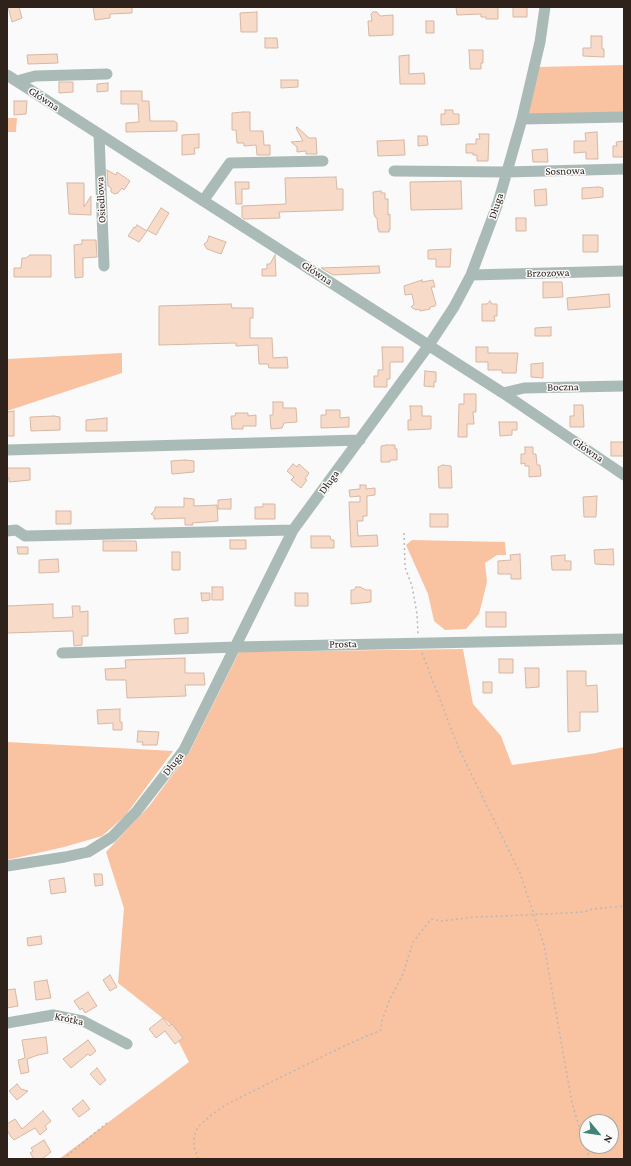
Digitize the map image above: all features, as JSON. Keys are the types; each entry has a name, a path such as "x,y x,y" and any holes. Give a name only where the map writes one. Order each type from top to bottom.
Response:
{"street":[{"name":"Długa","path":"7,866 88,852 112,837 136,812 184,750 293,530 429,345 454,307 471,275 498,203 522,119 540,42 545,7"},
{"path":"17,81 35,76 107,74"},
{"name":"Główna","path":"7,75 504,393 624,475"},
{"path":"522,119 624,117"},
{"name":"Osiedlowa","path":"99,134 104,266"},
{"path":"203,201 230,163 323,161"},
{"name":"Sosnowa","path":"394,171 506,172 624,169"},
{"name":"Brzozowa","path":"471,275 624,271"},
{"name":"Boczna","path":"504,393 524,388 624,386"},
{"path":"7,450 360,440"},
{"path":"7,531 16,530 25,536 293,530"},
{"name":"Prosta","path":"62,653 236,647 624,639"},
{"name":"Krótka","path":"7,1023 53,1015 82,1020 127,1044"}],"path":[{"path":"404,533 405,567 412,586 417,614 419,643 459,749 520,873 544,945 572,1103 590,1159"},
{"path":"198,1159 194,1147 194,1136 198,1127 227,1104 381,1030 382,1021 390,999 403,974 413,942 431,919 442,921 475,917 584,912 592,909 624,906"},
{"path":"62,1159 107,1123"}],"shaded area":[{"path":"624,65 624,115 527,117 538,67"},
{"path":"7,118 17,118 16,132 7,132"},
{"path":"122,353 122,373 7,411 7,359"},
{"path":"412,540 505,542 506,555 497,555 485,563 487,582 479,614 466,629 445,630 434,621 428,594 406,545"},
{"path":"463,649 473,704 501,736 512,765 596,753 624,747 624,1159 59,1159 189,1062 169,1023 118,983 124,908 106,852 150,805 190,751 239,652"},
{"path":"7,742 173,751 125,816 102,836 64,847 7,860"}],"building":[{"path":"8,7 19,7 22,18 12,22"},
{"path":"93,7 132,7 132,13 110,14 110,18 95,20"},
{"path":"456,7 498,7 498,19 486,19 486,17 481,17 481,14 457,15"},
{"path":"513,7 527,7 527,17 513,17"},
{"path":"257,12 257,32 241,32 240,13"},
{"path":"373,12 377,12 380,16 393,15 393,35 369,36 368,21 372,21 371,14"},
{"path":"426,21 434,21 434,33 426,33"},
{"path":"591,36 602,36 602,49 604,49 604,57 583,56 583,48 591,48"},
{"path":"265,38 277,38 278,48 265,48"},
{"path":"469,50 483,50 483,63 481,63 481,69 470,69"},
{"path":"57,54 58,63 28,64 27,55"},
{"path":"409,55 409,74 424,73 425,84 400,84 399,56"},
{"path":"281,80 298,80 298,87 281,88"},
{"path":"59,82 73,82 73,92 59,93"},
{"path":"108,83 108,91 97,92 97,84"},
{"path":"121,91 142,91 142,101 149,101 150,121 174,121 177,123 177,131 126,132 126,123 139,122 138,104 121,104"},
{"path":"14,101 27,101 26,114 14,115"},
{"path":"445,110 453,110 453,114 459,114 459,124 441,125 441,114 445,114"},
{"path":"250,112 250,131 263,131 264,145 270,145 270,155 257,155 256,145 244,146 244,143 237,143 236,130 232,130 232,113"},
{"path":"297,127 309,138 316,138 317,154 306,154 306,151 297,152 297,147 291,142 303,141 296,128"},
{"path":"597,132 598,159 586,159 586,152 574,153 574,141 586,141 585,133"},
{"path":"199,134 199,148 194,148 195,154 182,155 182,135"},
{"path":"479,134 489,134 488,161 477,161 477,155 473,155 473,153 466,153 466,144 476,144 476,139 480,139"},
{"path":"418,136 427,136 428,145 418,146"},
{"path":"404,140 405,155 378,156 377,141"},
{"path":"624,141 624,157 613,157 613,146 617,146 616,142"},
{"path":"547,149 548,162 533,162 532,150"},
{"path":"107,170 116,175 117,172 130,181 124,190 122,188 115,194 111,192 111,188 108,186"},
{"path":"336,177 337,189 343,189 343,210 279,212 280,218 244,219 242,217 242,206 286,204 285,178"},
{"path":"461,181 462,209 411,210 410,182"},
{"path":"235,182 249,182 249,189 242,189 242,204 236,204"},
{"path":"67,183 84,183 84,207 91,196 91,215 69,214"},
{"path":"582,188 603,188 603,197 582,199"},
{"path":"546,189 547,205 535,206 534,190"},
{"path":"381,191 381,193 385,193 385,199 388,199 388,215 390,214 389,232 379,232 377,218 374,215 373,192"},
{"path":"161,208 169,213 156,235 147,230"},
{"path":"516,218 526,218 526,231 516,231"},
{"path":"137,225 147,231 139,242 128,236"},
{"path":"583,235 598,235 598,252 583,252"},
{"path":"209,236 226,242 221,254 207,249 204,244 207,242"},
{"path":"82,240 96,240 97,257 83,258 83,277 75,278 74,245 82,244"},
{"path":"451,249 450,267 436,267 436,259 428,259 428,250"},
{"path":"30,255 51,255 51,277 14,277 14,268 21,268 22,258 26,258"},
{"path":"275,255 276,276 262,276 262,269 267,269 267,264 270,264"},
{"path":"379,266 380,273 333,275 321,268"},
{"path":"422,280 422,282 433,280 435,287 431,287 436,304 435,306 430,307 430,309 420,311 419,309 416,310 411,307 414,304 412,294 405,295 404,286"},
{"path":"543,282 562,282 563,297 543,298"},
{"path":"609,294 610,307 568,310 567,298"},
{"path":"490,301 492,304 497,304 497,316 494,316 495,321 482,321 482,304 487,304"},
{"path":"231,304 232,308 253,308 253,318 250,318 250,338 272,338 273,358 287,357 288,368 269,368 268,364 259,364 258,345 236,346 236,343 159,345 159,306"},
{"path":"551,327 551,336 535,336 535,328"},
{"path":"382,347 403,347 403,362 390,362 390,379 387,379 387,387 374,387 374,376 378,376 378,370 383,370"},
{"path":"476,347 488,347 488,353 518,353 516,373 502,373 502,370 488,370 488,362 476,362"},
{"path":"543,363 543,378 531,377 531,364"},
{"path":"425,371 436,372 436,382 434,382 434,387 424,386"},
{"path":"464,394 476,394 476,412 473,412 474,424 467,424 467,437 458,437 459,404 464,404"},
{"path":"273,402 283,402 283,408 296,408 297,422 284,423 282,428 271,429 270,415 273,415"},
{"path":"574,405 583,405 584,427 570,427 570,416 574,416"},
{"path":"410,406 422,406 422,416 431,416 431,429 408,430 408,420 411,420"},
{"path":"326,410 340,410 340,418 349,417 349,427 321,428 321,415 326,415"},
{"path":"14,411 14,436 7,436 7,412"},
{"path":"236,413 248,413 248,416 256,415 256,426 243,426 243,429 232,429 231,416 235,416"},
{"path":"30,417 60,417 60,430 31,431"},
{"path":"107,418 107,431 86,431 86,420"},
{"path":"499,422 517,422 517,430 512,430 512,435 500,436"},
{"path":"611,442 624,442 624,456 611,456"},
{"path":"395,445 395,449 397,449 397,460 381,462 381,446"},
{"path":"525,447 533,447 533,454 536,454 537,465 540,465 541,476 529,477 529,466 525,466 525,463 521,464 521,454 525,454"},
{"path":"171,461 194,461 194,472 172,474"},
{"path":"293,464 297,467 299,464 309,473 305,479 307,480 301,488 291,480 294,477 287,471"},
{"path":"443,465 451,466 452,488 439,488 438,467"},
{"path":"7,468 30,468 30,480 9,482 9,478 7,478"},
{"path":"360,485 366,485 366,489 375,488 375,495 367,496 367,516 363,516 363,521 357,521 358,536 377,535 378,546 351,547 349,502 360,502 360,496 350,497 349,490 360,489"},
{"path":"597,496 596,517 584,517 583,497"},
{"path":"184,498 194,499 194,506 217,505 218,521 185,525 185,518 154,519 154,516 151,514 155,510 155,507 184,507"},
{"path":"231,499 231,509 218,509 218,500"},
{"path":"263,504 275,504 275,519 255,519 255,507 263,507"},
{"path":"56,511 71,511 71,524 56,524"},
{"path":"430,514 448,514 448,527 430,527"},
{"path":"311,536 330,536 331,540 334,540 334,548 311,548"},
{"path":"230,540 246,540 246,549 230,549"},
{"path":"103,541 136,541 137,551 103,551"},
{"path":"17,547 28,547 28,554 18,554"},
{"path":"613,549 614,565 595,564 594,550"},
{"path":"172,552 180,552 180,570 172,570"},
{"path":"520,554 521,579 511,579 511,574 498,574 498,561 511,560 510,555"},
{"path":"565,555 565,561 571,561 571,570 552,570 551,556"},
{"path":"58,559 59,572 39,573 39,560"},
{"path":"212,587 223,587 223,600 212,600"},
{"path":"356,587 371,590 371,602 351,604 351,590 354,590"},
{"path":"201,593 210,593 210,600 202,601"},
{"path":"295,593 308,593 308,606 295,606"},
{"path":"53,604 53,618 73,617 72,606 80,606 80,612 88,611 88,636 82,636 82,645 74,646 73,631 7,633 7,606"},
{"path":"486,612 506,612 506,627 486,627"},
{"path":"188,618 188,633 175,634 174,619"},
{"path":"185,658 185,673 204,673 205,685 185,685 186,696 127,698 126,680 106,680 105,669 126,668 125,660"},
{"path":"499,659 513,659 513,673 499,673"},
{"path":"525,668 539,668 539,687 526,688"},
{"path":"567,671 586,671 586,686 597,685 598,712 580,712 580,731 568,732"},
{"path":"483,682 492,682 492,693 483,693"},
{"path":"120,709 120,722 122,722 122,730 113,730 113,723 98,724 97,710"},
{"path":"138,731 159,732 157,745 142,745 143,742 137,742"},
{"path":"94,874 102,874 103,885 95,886"},
{"path":"64,878 66,892 51,894 49,880"},
{"path":"41,936 42,944 28,946 27,938"},
{"path":"110,975 117,987 110,991 103,980"},
{"path":"47,980 51,998 36,1000 34,982"},
{"path":"15,989 18,1006 7,1008 7,990"},
{"path":"88,992 97,1006 85,1013 82,1008 80,1010 74,1001"},
{"path":"163,1018 169,1026 172,1024 183,1038 175,1044 165,1031 156,1038 149,1029"},
{"path":"46,1037 48,1053 27,1059 29,1072 21,1074 18,1060 25,1058 22,1040"},
{"path":"88,1040 96,1051 90,1056 88,1054 71,1068 63,1059"},
{"path":"97,1068 106,1080 100,1085 90,1074"},
{"path":"17,1084 21,1089 28,1091 17,1100 9,1091"},
{"path":"83,1100 90,1109 79,1117 72,1109"},
{"path":"43,1111 51,1121 45,1126 47,1129 40,1135 35,1128 14,1140 11,1137 7,1130 7,1124 15,1119 22,1129"},
{"path":"44,1140 51,1152 42,1159 34,1159 30,1153 33,1151 31,1148"}]}
